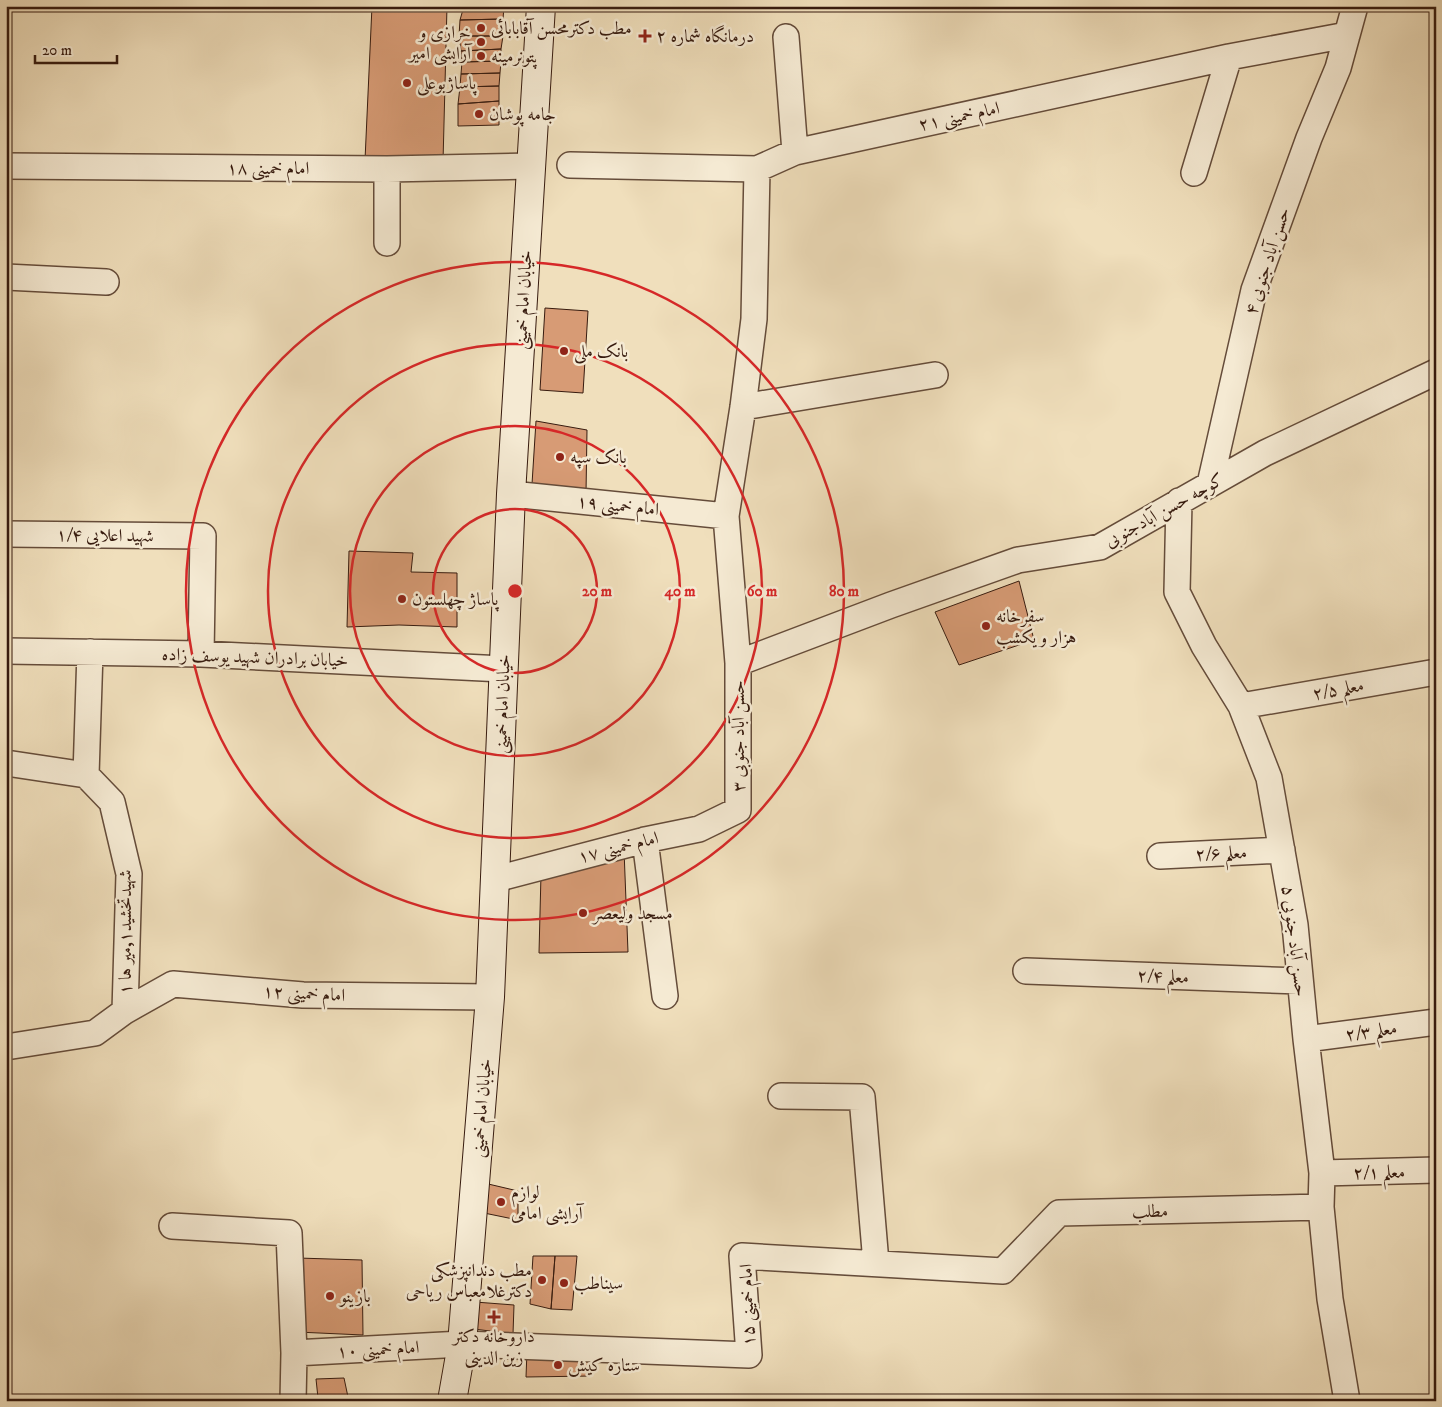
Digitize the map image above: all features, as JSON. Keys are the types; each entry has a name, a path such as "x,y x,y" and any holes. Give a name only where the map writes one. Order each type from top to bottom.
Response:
{"main road":[{"name":"خیابان امام خمینی","path":"452,1401 462,1344 490,997 511,494 541,6"}],"street":[{"name":"حسن آباد جنوبی ۴","path":"1210,484 1254,290 1309,138 1338,68 1355,6"},
{"path":"786,37 795,152"},
{"name":"امام خمینی ۲۱","path":"570,164 757,170 795,152 1229,57 1346,40"},
{"path":"1194,173 1229,57"},
{"name":"امام خمینی ۱۸","path":"6,166 387,169 531,166"},
{"path":"387,169 387,243"},
{"name":"حسن آباد جنوبی ۳","path":"738,810 738,663 726,516 754,319 757,170"},
{"path":"6,277 106,282"},
{"name":"کوچه حسن آبادجنوبی","path":"738,663 891,605 1018,560 1100,546 1265,453 1436,372"},
{"path":"743,407 935,376"},
{"name":"امام خمینی ۱۹","path":"511,494 726,516"},
{"name":"حسن آباد جنوبی ۵","path":"1179,501 1177,592 1204,646 1241,706 1269,778 1295,925 1306,1040 1322,1173 1321,1208 1330,1299 1347,1401"},
{"name":"شهید اعلایی ۱/۴","path":"6,534 204,536 202,654"},
{"name":"خیابان برادران شهید یوسف زاده","path":"6,651 202,654 503,669"},
{"path":"6,763 86,775 90,652"},
{"name":"معلم ۲/۵","path":"1241,706 1436,672"},
{"name":"شهیدتخشید۱,میر ها ۱","path":"86,775 112,802 128,874 125,1011"},
{"name":"امام خمینی ۱۷","path":"496,879 644,840 699,829 738,810"},
{"path":"644,840 665,996"},
{"name":"معلم ۲/۶","path":"1160,856 1282,850"},
{"name":"معلم ۲/۴","path":"1026,971 1300,981"},
{"name":"امام خمینی ۱۲","path":"6,1047 94,1033 125,1011 174,984 303,995 490,997"},
{"name":"معلم ۲/۳","path":"1306,1040 1436,1022"},
{"path":"781,1096 862,1098 876,1263"},
{"name":"معلم ۲/۱","path":"1322,1173 1436,1170"},
{"name":"مطلب","path":"1003,1271 1059,1213 1321,1208"},
{"path":"172,1226 289,1233 294,1353 293,1401"},
{"name":"امام خمینی ۱۵","path":"462,1344 749,1355 742,1256 1003,1271"},
{"name":"امام خمینی ۱۰","path":"294,1353 462,1344"}],"building":[{"name":"پاساژبوعلی","path":"372,6 447,6 443,162 365,160"},
{"path":"464,6 504,6 503,19 460,20"},
{"name":"مطب دکترمحسن آقابابائی","path":"503,19 503,36 459,36 460,20"},
{"name":"خرازی و آرایشی امیر","path":"459,36 503,36 501,49 461,51"},
{"name":"پتونرمینه","path":"501,49 501,61 462,62 461,51"},
{"path":"501,61 500,73 461,74 462,62"},
{"path":"500,73 499,86 460,87 461,74"},
{"path":"499,86 499,101 458,104 460,87"},
{"name":"جامه پوشان","path":"499,101 499,125 458,126 458,104"},
{"name":"بانک ملی","path":"545,308 588,311 583,393 540,390"},
{"name":"بانک سپه","path":"536,421 587,430 586,493 532,484"},
{"name":"پاساژ چهلستون","path":"349,551 413,553 411,572 457,573 457,627 399,625 347,627"},
{"name":"سفرخانه هزار و یکشب","path":"1019,581 1034,640 959,665 935,612"},
{"name":"مسجد ولیعصر","path":"624,850 628,952 539,953 541,874"},
{"name":"لوازم آرایشی امامی","path":"484,1183 518,1191 518,1220 484,1213"},
{"name":"مطب دندانپزشکی دکترغلامعباس ریاحی","path":"533,1256 555,1256 551,1309 530,1304"},
{"name":"سیناطب","path":"555,1256 577,1256 572,1310 551,1309"},
{"name":"بازینو","path":"298,1258 362,1260 363,1335 297,1332"},
{"name":"داروخانه دکتر زین الدینی","path":"475,1302 514,1305 513,1334 474,1329"},
{"name":"ستاره کیش","path":"527,1351 590,1355 591,1376 526,1377"},
{"path":"344,1378 348,1397 318,1398 316,1379"}],"place":[{"name":"مطب دکترمحسن آقابابائی","path":"481,28"},
{"name":"درمانگاه شماره ۲","path":"645,36"},
{"name":"خرازی و آرایشی امیر","path":"481,42"},
{"name":"پتونرمینه","path":"481,56"},
{"name":"پاساژبوعلی","path":"407,83"},
{"name":"جامه پوشان","path":"479,114"},
{"name":"بانک ملی","path":"564,351"},
{"name":"بانک سپه","path":"560,457"},
{"name":"پاساژ چهلستون","path":"402,599"},
{"name":"سفرخانه هزار و یکشب","path":"986,626"},
{"name":"مسجد ولیعصر","path":"583,913"},
{"name":"لوازم آرایشی امامی","path":"501,1202"},
{"name":"مطب دندانپزشکی دکترغلامعباس ریاحی","path":"542,1280"},
{"name":"سیناطب","path":"564,1283"},
{"name":"بازینو","path":"330,1296"},
{"name":"داروخانه دکتر زین الدینی","path":"494,1317"},
{"name":"ستاره کیش","path":"558,1365"}]}
